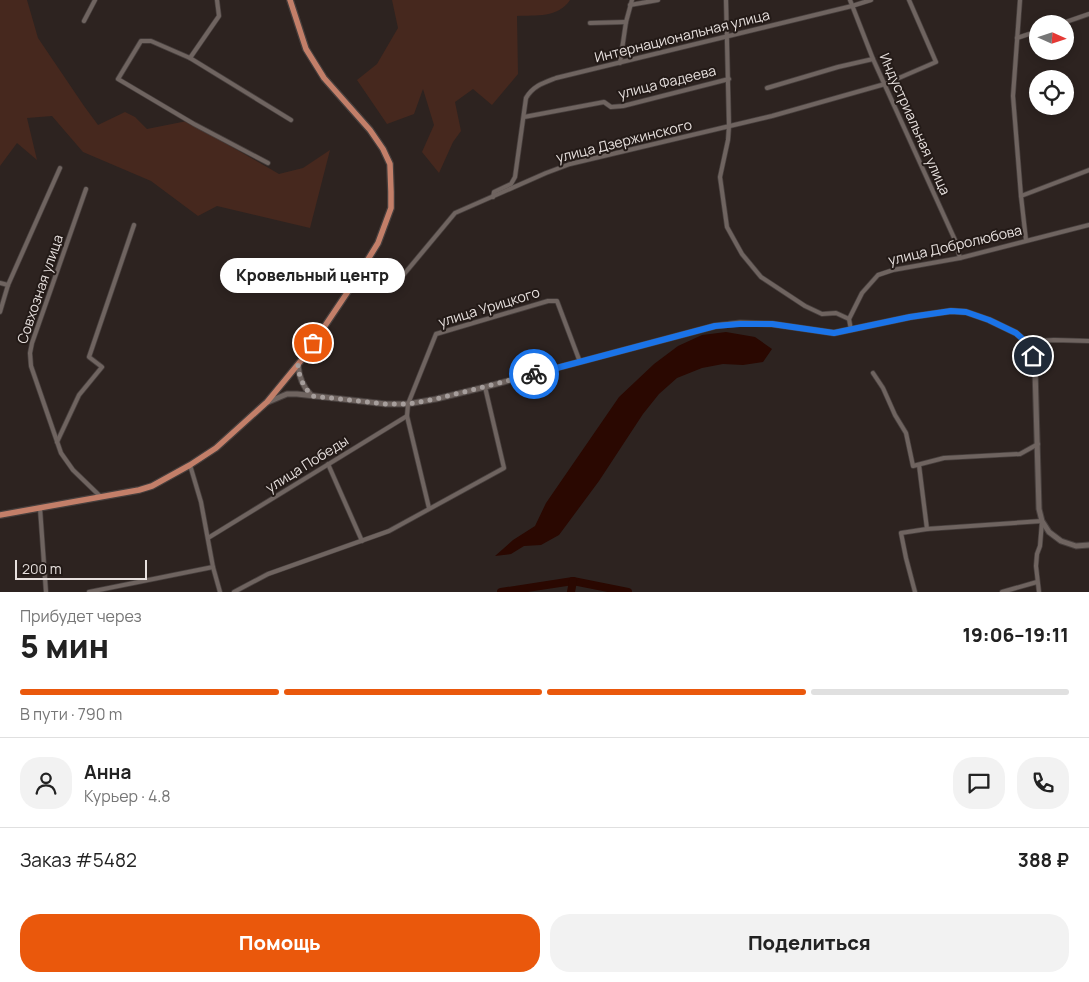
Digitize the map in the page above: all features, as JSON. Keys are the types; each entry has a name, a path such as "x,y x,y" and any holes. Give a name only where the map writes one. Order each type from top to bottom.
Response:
{"main road":[{"path":"0,515 140,490 152,486 190,465 216,448 268,402 298,365 351,287 378,243 391,208 390,164 383,149 370,130 324,78 306,49 290,0"},
{"path":"268,402 286,394 297,394 386,404 408,404 485,387 715,326 772,324 834,333 910,317 951,311 966,312 989,320 1016,333 1030,346 1035,369 1042,521 1049,532 1061,541 1076,546 1089,545"},
{"path":"298,365 302,382 312,396"}],"street":[{"path":"84,21 95,0"},
{"path":"190,58 220,16 216,0"},
{"path":"620,63 626,22 632,0"},
{"path":"630,5 658,0"},
{"path":"726,0 729,126 720,177 727,227 742,254 762,277 804,306 822,314 836,314 848,319 851,330"},
{"name":"Индустриальная улица","path":"850,0 873,59 955,240 960,258"},
{"name":"Интернациональная улица","path":"524,117 526,98 530,91 539,84 556,78 871,0"},
{"name":"улица Дзержинского","path":"351,287 388,290 396,285 455,213 546,173 570,164 772,116 885,84 936,62 909,0"},
{"path":"1020,0 1013,96 1026,240"},
{"path":"1074,19 1089,14"},
{"path":"590,23 626,22"},
{"path":"1017,38 1029,34"},
{"path":"268,163 194,124 118,79 141,41 152,41 190,58 291,120"},
{"path":"767,88 838,67 873,59"},
{"name":"улица Фадеева","path":"524,117 604,102 611,107 623,106 729,79"},
{"path":"493,197 494,192 511,184 515,177 524,117"},
{"path":"0,312 8,285 60,168"},
{"path":"1021,196 1089,170"},
{"name":"Совхозная улица","path":"86,189 30,353 31,366 61,453 73,470 101,497"},
{"path":"57,442 79,395 102,367 89,357 134,225"},
{"name":"улица Добролюбова","path":"848,319 862,293 878,275 893,270 960,258 1089,225"},
{"path":"0,283 8,285"},
{"name":"улица Урицкого","path":"408,404 436,334 548,300 557,301 580,362"},
{"path":"1030,346 1037,341 1089,341"},
{"path":"873,373 883,388 906,433 913,466 944,458 1020,454 1038,444"},
{"path":"234,592 268,574 389,531 504,468 485,387"},
{"path":"408,404 407,416 429,508"},
{"name":"улица Победы","path":"208,538 407,416"},
{"path":"328,464 362,541"},
{"path":"919,464 927,529"},
{"path":"190,465 201,502 213,567 220,592"},
{"path":"40,508 46,592"},
{"path":"915,592 901,533 927,529 1042,521 1036,566 1038,592"},
{"path":"89,592 213,567"},
{"path":"1002,592 1037,582"}],"shaded area":[{"path":"0,0 27,0 38,38 98,125 125,112 135,117 147,129 187,121 279,174 303,168 330,150 310,228 217,206 198,216 151,181 83,152 52,116 27,118 37,160 17,143 0,166"},
{"path":"392,0 570,0 565,6 553,13 517,16 518,74 492,105 473,89 455,102 461,131 453,142 439,173 422,152 434,125 423,89 414,114 387,124 357,80 377,64 398,28"},
{"path":"726,332 755,337 772,349 763,362 743,365 723,364 702,368 677,378 659,394 643,414 599,481 559,535 541,545 524,546 511,554 495,556 513,540 535,526 546,503 619,397 654,364 678,346 702,335"}],"waterway":[{"path":"501,592 573,581 628,592"},
{"path":"571,592 573,581"}],"way so far":[{"path":"313,343 298,365 302,382 312,396 386,404 408,404 436,399 534,374"}],"place":[{"name":"Кровельный центр","path":"313,343"}],"route":[{"path":"534,374 715,326 772,324 834,333 910,317 951,311 966,312 989,320 1016,333 1030,346 1033,356"}]}
